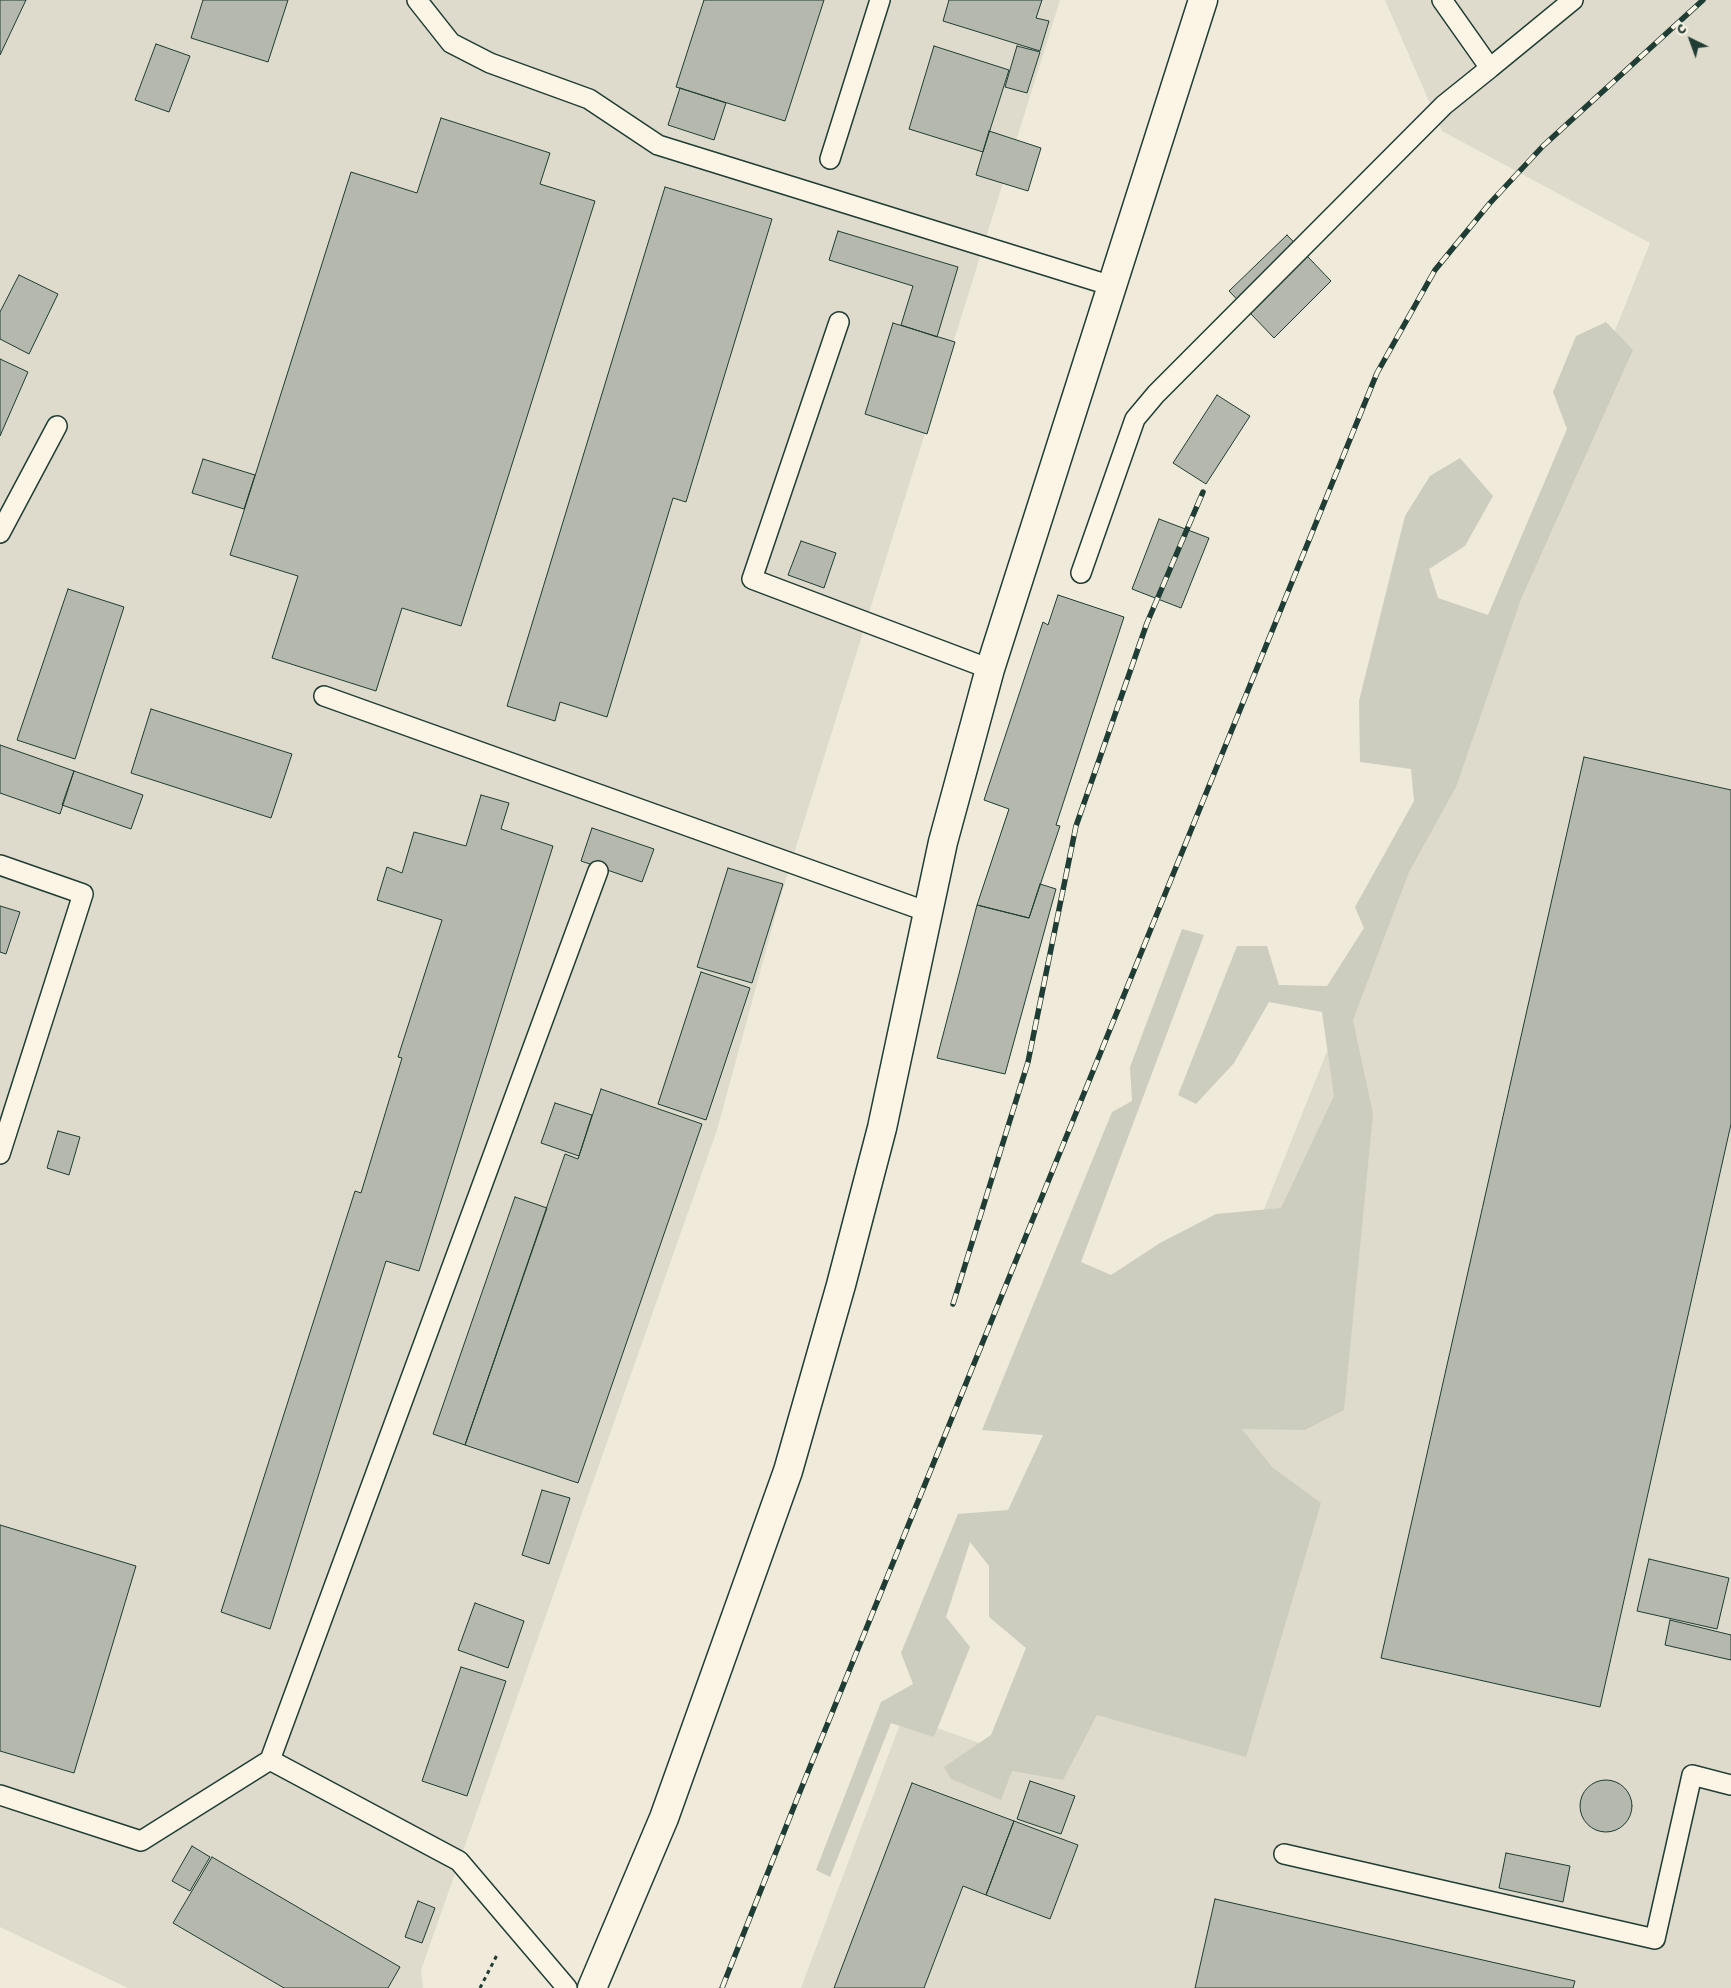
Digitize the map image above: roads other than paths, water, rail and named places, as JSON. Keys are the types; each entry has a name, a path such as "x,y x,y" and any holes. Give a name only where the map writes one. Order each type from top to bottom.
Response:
{"street":[{"path":"592,1988 664,1818 788,1471 842,1285 882,1128 943,842 990,669 1203,0"}],"lane":[{"path":"417,0 451,42 490,63 589,99 658,145 1112,286"},
{"path":"830,159 880,0"},
{"path":"1442,0 1490,68"},
{"path":"1081,573 1135,419 1156,394 1444,105 1573,0"},
{"path":"839,322 752,579 990,669"},
{"path":"0,534 57,426"},
{"path":"324,696 928,912"},
{"path":"0,865 83,894 0,1154"},
{"path":"0,1795 141,1841 270,1760 598,871"},
{"path":"270,1760 459,1861 568,1988"},
{"path":"1284,1854 1655,1940 1692,1775 1731,1785"}],"railway":[{"path":"722,1988 801,1789 1377,373 1435,270 1490,203 1543,146 1703,0"},
{"path":"953,1304 1028,1062 1076,826 1147,623 1203,492"}]}
